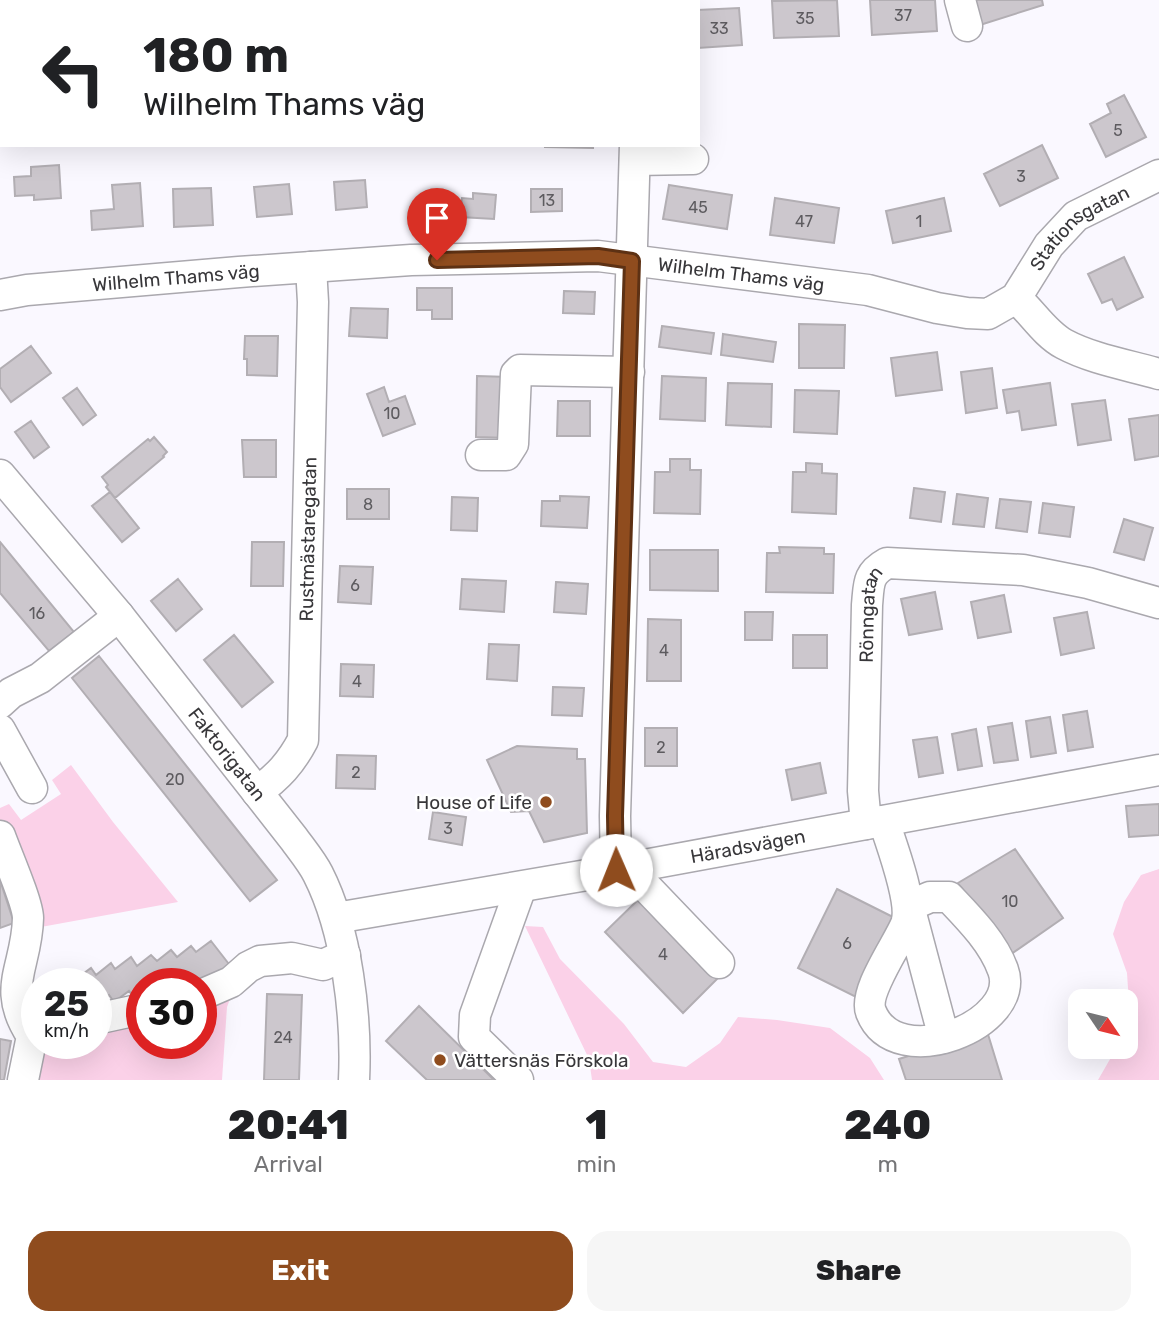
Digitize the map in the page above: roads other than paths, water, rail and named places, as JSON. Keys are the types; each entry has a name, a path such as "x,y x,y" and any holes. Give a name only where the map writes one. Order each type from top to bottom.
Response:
{"street":[{"path":"693,159 635,153 616,802 622,869 719,963"},
{"name":"Stationsgatan","path":"1016,298 1049,245 1076,216 1159,175"},
{"name":"Wilhelm Thams väg","path":"0,295 27,290 411,260 598,256 868,290 967,313 988,314 1016,298"},
{"name":"Rustmästaregatan","path":"257,792 278,777 293,760 303,740 312,267"},
{"path":"1016,298 1063,344 1159,374"},
{"path":"481,455 506,455 513,444 516,374 520,370 629,372"},
{"name":"Faktorigatan","path":"0,475 119,616 318,873 336,918 345,955 353,1036 354,1080"},
{"name":"Rönngatan","path":"875,822 863,791 867,605 869,581 874,570 887,563 1023,570 1088,583 1159,603"},
{"path":"0,704 11,693 40,678 119,616"},
{"path":"0,730 32,788"},
{"name":"Häradsvägen","path":"336,918 522,887 1159,770"},
{"path":"875,822 909,906 944,1038"},
{"path":"0,836 28,915 10,996 16,1015 21,1020"},
{"path":"518,1080 474,1037 475,1015 522,887"},
{"path":"930,897 949,897 984,937 1004,971 1006,989 997,1005 974,1026 944,1038 917,1042 897,1039 881,1028 872,1016 869,1006 872,992 906,922 909,906 930,897"},
{"path":"217,988 231,982 248,967 260,961 292,957 323,965 345,955"},
{"path":"23,1080 28,1059"}],"place":[{"name":"House of Life","path":"546,802"},
{"name":"Vättersnäs Förskola","path":"440,1060"}]}
